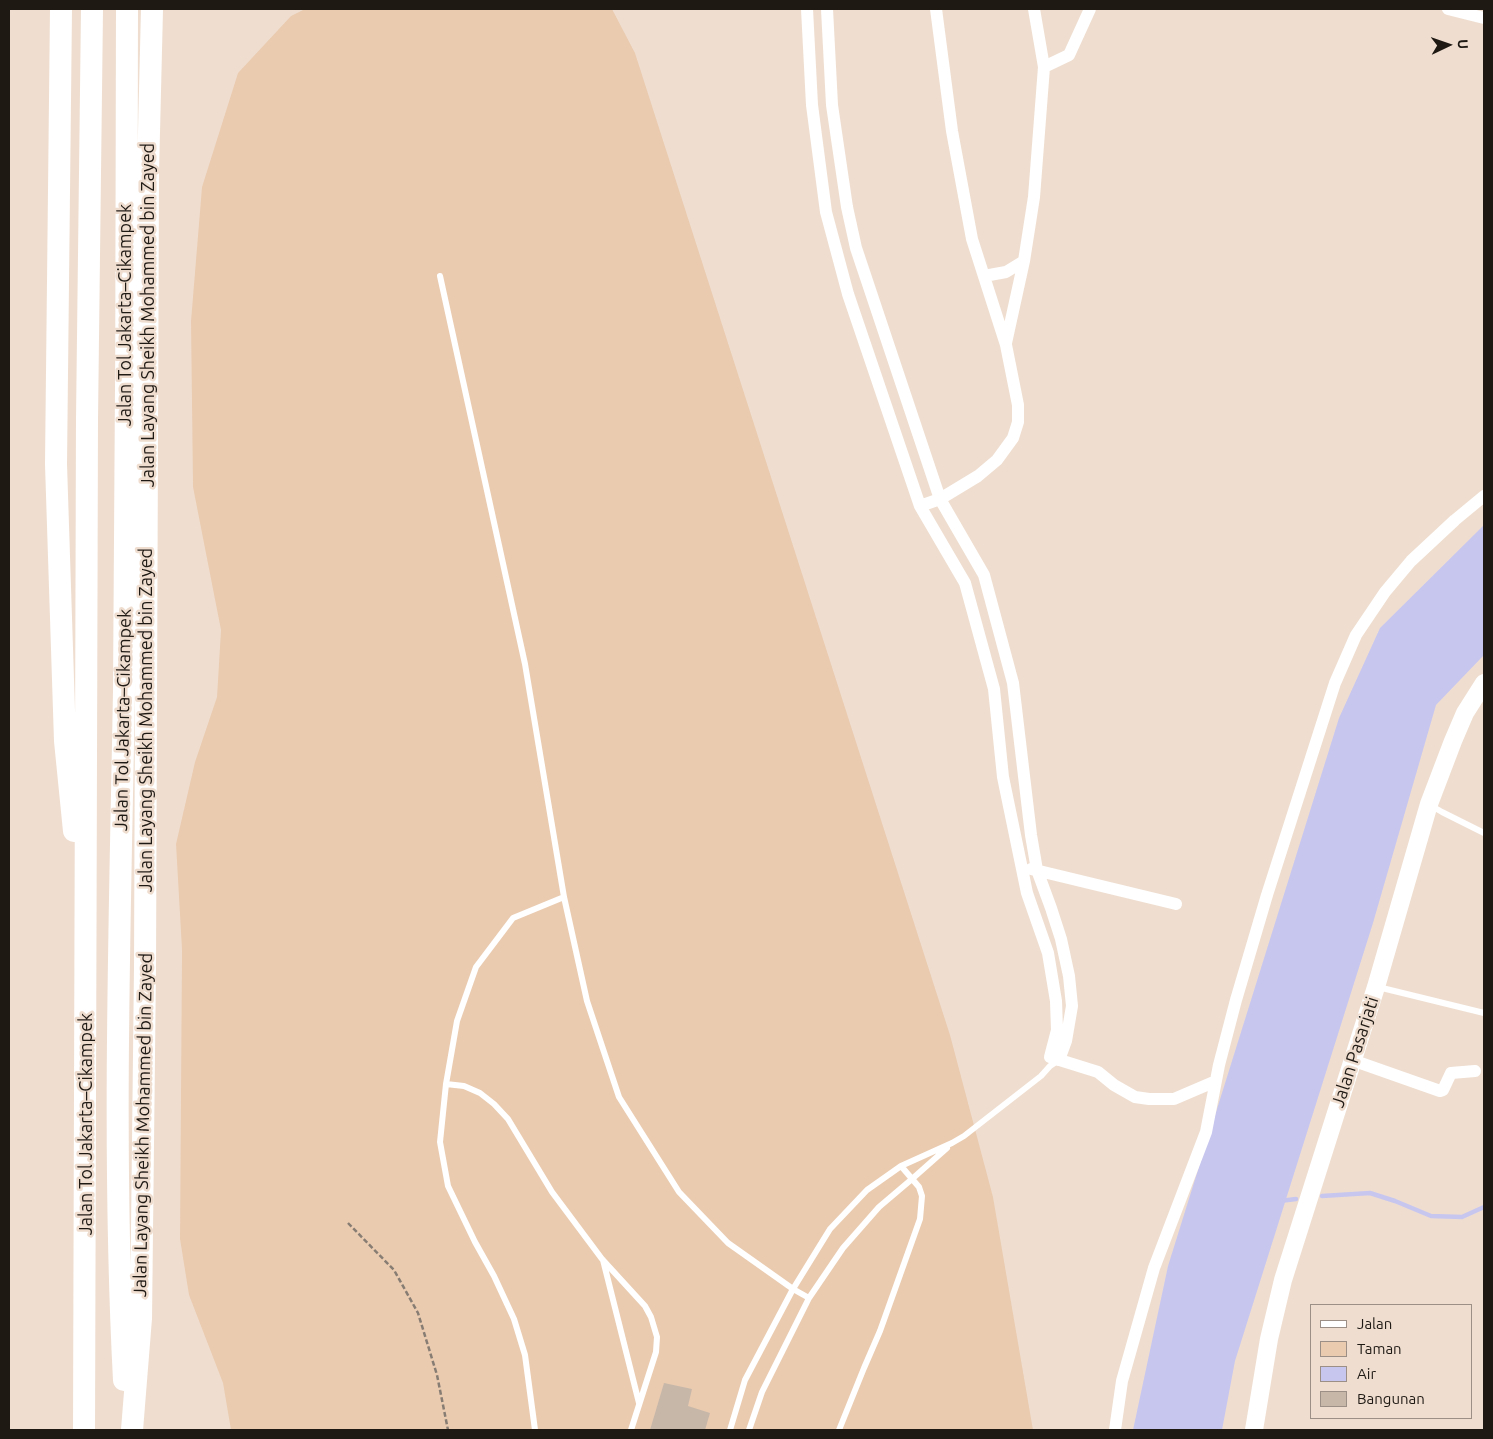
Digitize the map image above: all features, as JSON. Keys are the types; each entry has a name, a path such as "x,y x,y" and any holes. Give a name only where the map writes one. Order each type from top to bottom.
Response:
{"highway":[{"path":"61,9 56,464 65,741 86,954"},
{"name":"Jalan Tol Jakarta–Cikampek","path":"84,1430 87,429 92,9"},
{"name":"Jalan Tol Jakarta–Cikampek","path":"126,1430 121,1318 117,1076 124,685 127,9"},
{"name":"Jalan Layang Sheikh Mohammed bin Zayed","path":"132,1430 141,1318 145,968 148,183 152,9"}],"main road":[{"name":"Jalan Pasarjati","path":"1254,1430 1270,1339 1283,1280 1376,987 1429,804 1465,714 1484,683"}],"street":[{"path":"807,9 812,105 826,212 848,294 920,506 965,583 994,689 1003,777 1026,893 1048,953 1056,1001 1057,1030 1053,1061"},
{"path":"827,9 832,105 847,207 856,248 940,499 984,575 1013,682 1031,835 1037,870 1058,932 1069,976 1072,1006 1066,1041 1053,1061"},
{"path":"920,506 940,499 978,476 997,460 1013,438 1018,422 1018,405 1006,345 972,239 952,131 936,9"},
{"path":"1006,345 1024,261 1034,197 1044,67 1034,9"},
{"path":"1044,67 1069,55 1090,9"},
{"path":"1447,9 1484,18"},
{"path":"984,276 1006,272 1024,261"},
{"path":"1115,1430 1122,1381 1154,1268 1206,1132 1216,1080 1236,1000 1267,894 1335,683 1356,635 1375,606 1410,561 1484,496"},
{"path":"1022,867 1176,904"},
{"path":"1352,1060 1440,1091 1443,1090 1451,1073 1475,1071"},
{"path":"1053,1061 1098,1072 1114,1085 1135,1097 1149,1099 1174,1099 1216,1080"}],"lane":[{"path":"440,276 525,664 564,897 587,1001 619,1097 679,1192 728,1243 793,1289 810,1298"},
{"path":"1429,804 1484,833"},
{"path":"535,1430 525,1355 514,1319 448,1186 440,1142 446,1084 457,1021 476,967 513,918 564,897"},
{"path":"1376,987 1484,1013"},
{"path":"730,1430 745,1380 793,1289 830,1229 867,1190 900,1166 964,1136 1041,1076 1053,1061"},
{"path":"446,1084 464,1086 480,1093 508,1119 552,1192 602,1259 645,1306 651,1317 657,1337 656,1352 631,1430"},
{"path":"749,1430 762,1392 810,1298 843,1248 879,1207 952,1143"},
{"path":"839,1430 880,1331 920,1219 922,1196 919,1188 900,1166"},
{"path":"602,1259 640,1405"}],"path":[{"path":"348,1223 394,1270 418,1313 437,1375 448,1430"}],"green space":[{"path":"305,9 612,9 635,53 950,1035 993,1197 1033,1430 231,1430 223,1383 189,1295 180,1239 182,950 176,844 195,762 217,697 221,630 193,487 191,321 202,187 238,73 291,16"}],"water":[{"path":"1484,525 1484,655 1436,705 1373,923 1235,1361 1222,1430 1133,1430 1168,1266 1339,718 1380,628"}],"building":[{"path":"664,1383 692,1389 688,1406 710,1413 705,1430 650,1430"}],"waterway":[{"path":"1322,1196 1370,1193 1431,1216 1462,1217 1484,1207"},
{"path":"1280,1201 1296,1199"}]}
